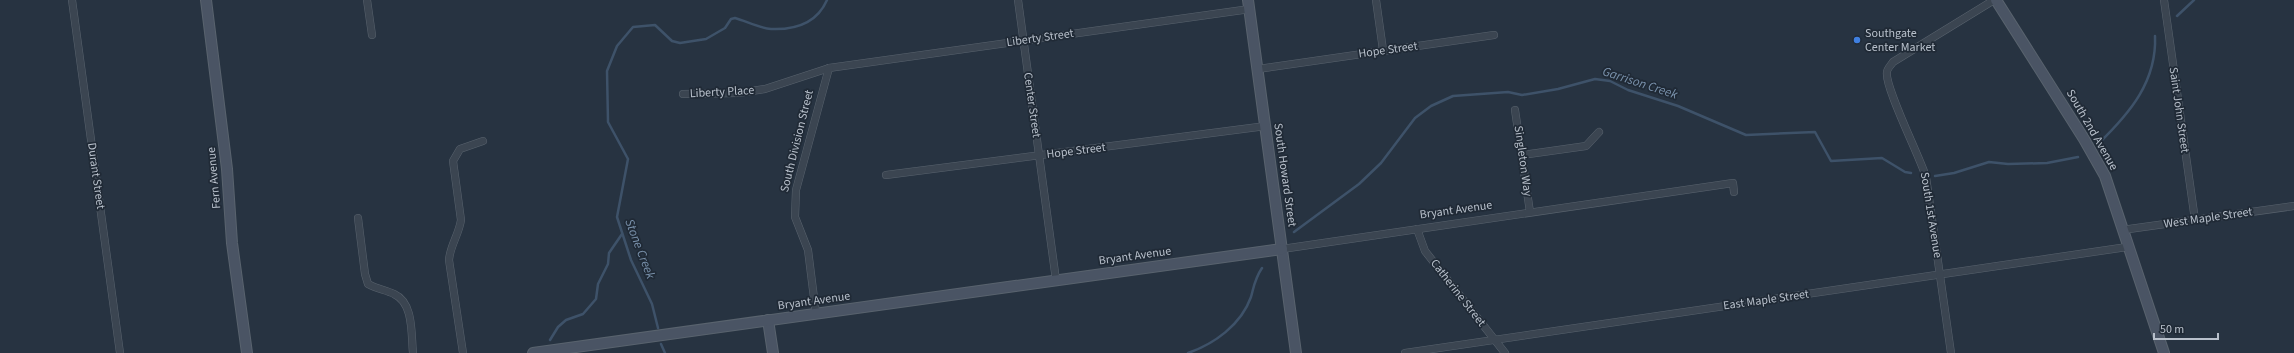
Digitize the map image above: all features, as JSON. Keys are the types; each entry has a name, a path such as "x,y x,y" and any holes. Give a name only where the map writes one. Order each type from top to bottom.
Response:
{"main road":[{"name":"Fern Avenue","path":"206,0 227,169 232,243 247,353"},
{"name":"South 2nd Avenue","path":"1995,0 2084,140 2101,170 2164,353"},
{"name":"South Howard Street","path":"1249,5 1296,353"},
{"name":"Bryant Avenue","path":"532,353 1282,249"},
{"path":"768,320 772,353"}],"street":[{"name":"Durant Street","path":"72,0 120,353"},
{"path":"366,0 372,35"},
{"name":"Center Street","path":"1018,0 1056,280"},
{"path":"1376,0 1383,50"},
{"name":"South 1st Avenue","path":"1951,353 1926,177 1918,154 1888,85 1886,72 1893,62 1995,0"},
{"name":"Saint John Street","path":"2164,0 2194,220"},
{"name":"Liberty Street","path":"829,68 1023,41 1249,5"},
{"name":"Hope Street","path":"1258,69 1494,35"},
{"name":"Liberty Place","path":"683,94 738,93 765,89 829,68"},
{"name":"South Division Street","path":"816,314 808,250 795,217 796,190 829,68"},
{"name":"Singleton Way","path":"1516,110 1530,212"},
{"name":"Hope Street","path":"886,175 1266,126"},
{"path":"1522,155 1586,146 1599,132"},
{"path":"463,353 449,260 449,252 460,229 461,220 453,161 460,149 482,141"},
{"name":"Bryant Avenue","path":"1282,249 1733,183 1734,192"},
{"name":"West Maple Street","path":"2122,230 2294,206"},
{"path":"358,218 365,274 368,284 394,294 405,301 414,353"},
{"name":"Catherine Street","path":"1417,229 1425,251 1505,353"},
{"name":"East Maple Street","path":"1405,353 2127,247"}],"waterway":[{"name":"Stone Creek","path":"658,328 652,304 631,260 617,217 628,159 608,122 607,71 617,46 633,27 655,25 672,41 680,43 706,39 725,28 731,19 735,18 757,26 771,29 789,28 805,24 811,20 823,8 827,0"},
{"name":"Garrison Creek","path":"2177,16 2194,0"},
{"name":"Garrison Creek","path":"2099,143 2131,108 2146,82 2154,52 2155,36"},
{"name":"Garrison Creek","path":"1294,232 1359,184 1381,163 1415,118 1431,106 1453,96 1508,92 1522,95 1558,89 1595,79 1610,81 1628,90 1678,106 1746,135 1815,132 1831,161 1882,158 1905,172 1911,173"},
{"name":"Garrison Creek","path":"1935,176 1954,173 1989,162 2008,164 2047,163 2078,157"},
{"path":"550,340 558,327 566,320 583,314 596,299 598,284 608,264 609,253 622,234"},
{"name":"Garrison Creek","path":"1188,353 1217,339 1234,325 1241,316 1251,297 1256,279 1262,268"},
{"name":"Stone Creek","path":"661,344 665,353"}],"place":[{"name":"Southgate Center Market","path":"1857,40"}]}
